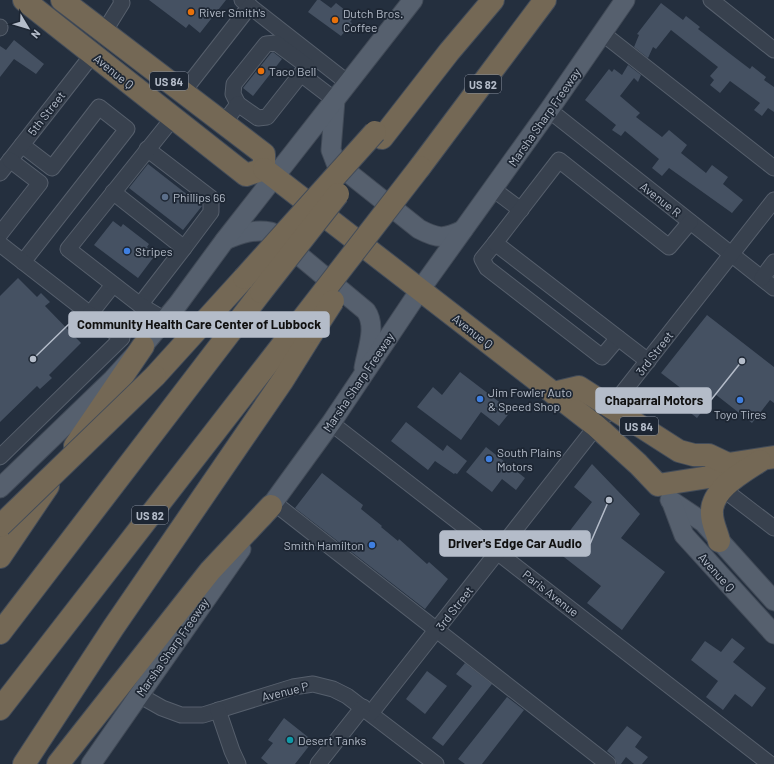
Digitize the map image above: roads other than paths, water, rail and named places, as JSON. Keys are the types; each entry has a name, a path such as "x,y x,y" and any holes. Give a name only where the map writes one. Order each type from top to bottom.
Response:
{"highway":[{"name":"Avenue Q","path":"24,0 246,175 270,172"},
{"name":"Avenue Q","path":"62,0 80,7 104,32 264,154 270,172 596,426 638,464 658,485"},
{"path":"0,526 156,376 244,278 378,135 493,0"},
{"name":"US 82","path":"0,709 306,327 420,167 545,0"},
{"path":"0,633 261,292 378,135"},
{"path":"24,764 113,628 283,380 306,327"},
{"path":"0,557 143,346"},
{"name":"US 84","path":"554,393 579,387 679,451 709,455 728,464"},
{"path":"658,485 709,476 728,464 768,458"},
{"path":"720,541 712,510 716,497 743,471 768,458"},
{"path":"58,764 210,571 272,504"}],"main road":[{"path":"0,488 113,379 143,346 165,320 226,240 270,172 335,100 413,0"},
{"name":"Marsha Sharp Freeway","path":"91,764 272,504 331,423 420,290 549,110 625,0"},
{"path":"335,100 331,150 336,163 419,229 428,234 440,238 450,236 463,230"},
{"path":"226,240 244,232 257,230 272,232 366,310 372,325 362,375"},
{"name":"Avenue Q","path":"658,485 672,502 703,522 774,601"},
{"name":"Avenue Q","path":"672,502 684,536 774,634"}],"street":[{"path":"104,32 122,4 121,0"},
{"path":"711,0 774,50"},
{"path":"183,92 246,3 348,83"},
{"path":"602,33 774,168"},
{"path":"304,70 267,117 258,118 238,104 233,94 234,84 266,44 276,43 304,70 335,100"},
{"name":"5th Street","path":"0,173 93,54"},
{"path":"224,123 238,104"},
{"path":"0,234 99,108 127,129 23,262"},
{"name":"Avenue R","path":"549,110 774,288"},
{"path":"165,320 140,305 68,249 173,118"},
{"path":"22,145 52,168"},
{"path":"140,305 211,212 210,198 147,149"},
{"path":"10,160 40,183"},
{"path":"618,338 602,357 487,268 482,259 559,160 669,247 690,222"},
{"path":"493,189 521,210"},
{"path":"113,192 184,248"},
{"name":"3rd Street","path":"318,764 436,630 774,200"},
{"path":"495,243 648,361"},
{"path":"0,244 122,338 0,458 16,473"},
{"path":"762,278 774,262"},
{"path":"90,314 113,285"},
{"name":"Paris Avenue","path":"331,423 770,764"},
{"path":"723,489 774,528"},
{"path":"272,504 608,764"},
{"name":"Avenue P","path":"139,695 162,708 181,715 203,715 293,687 313,684 332,689 367,710 436,764"},
{"path":"218,710 232,752 238,764"}],"place":[{"name":"River Smith's","path":"191,12"},
{"name":"Dutch Bros. Coffee","path":"335,20"},
{"name":"Taco Bell","path":"261,71"},
{"name":"Phillips 66","path":"165,197"},
{"name":"Stripes","path":"127,251"},
{"name":"Community Health Care Center of Lubbock","path":"33,359"},
{"name":"Chaparral Motors","path":"742,361"},
{"name":"Jim Fowler Auto & Speed Shop","path":"480,399"},
{"name":"Toyo Tires","path":"740,400"},
{"name":"South Plains Motors","path":"489,459"},
{"name":"Driver's Edge Car Audio","path":"609,500"},
{"name":"Smith Hamilton","path":"372,545"},
{"name":"Desert Tanks","path":"290,740"}]}
